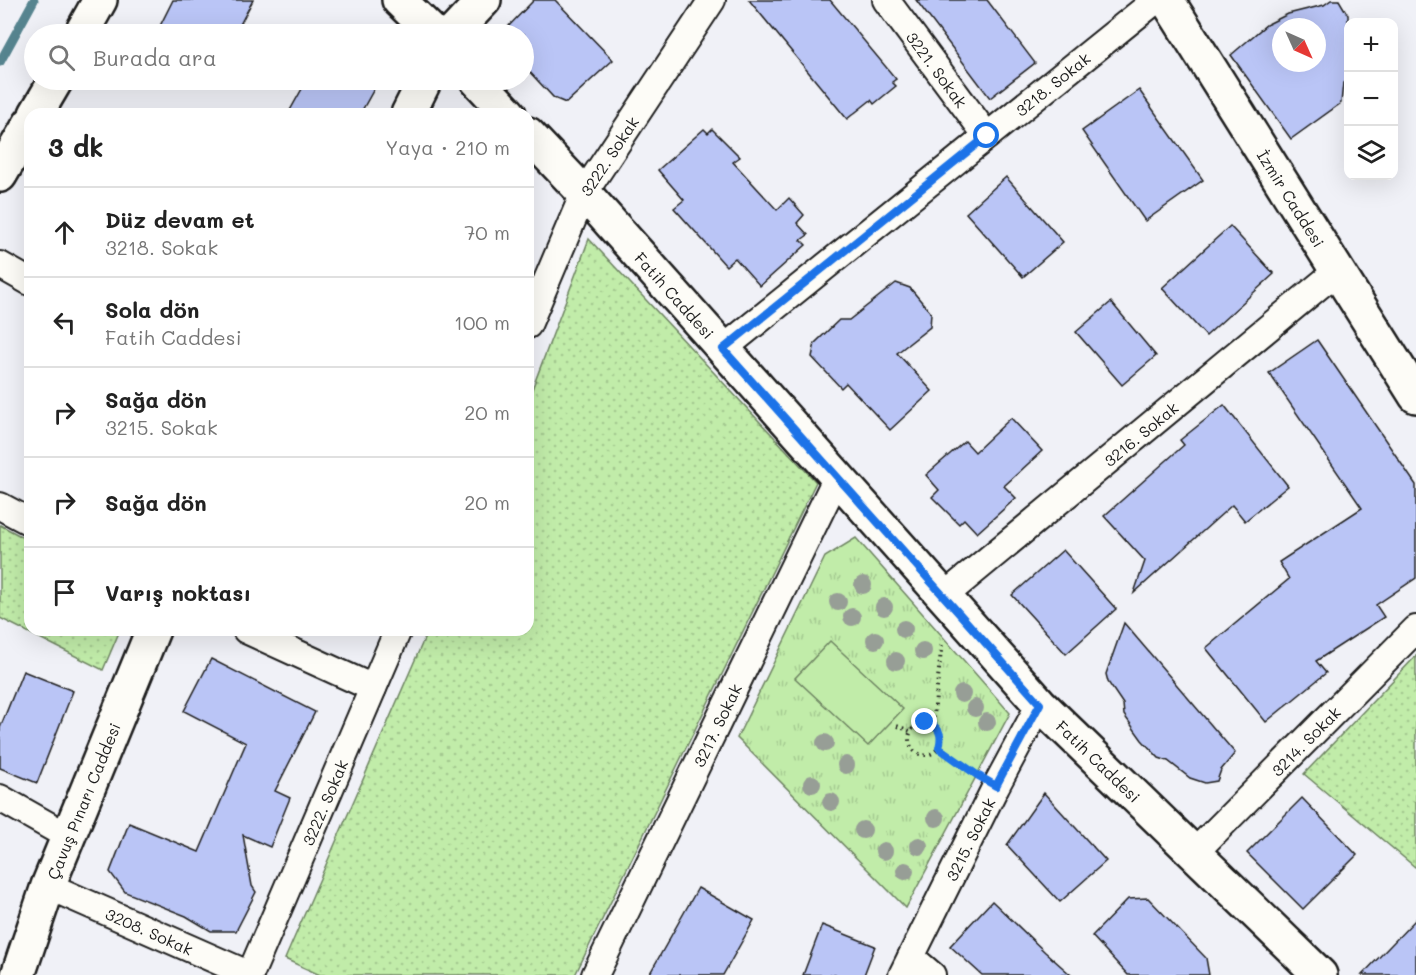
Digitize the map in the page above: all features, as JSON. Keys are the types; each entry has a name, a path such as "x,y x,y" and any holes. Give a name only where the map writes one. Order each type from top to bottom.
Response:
{"street":[{"path":"87,24 100,0"},
{"path":"399,0 424,24"},
{"path":"461,24 484,0"},
{"name":"3222. Sokak","path":"534,310 584,193 712,0"},
{"name":"3221. Sokak","path":"886,0 987,136"},
{"name":"3218. Sokak","path":"723,349 1156,0"},
{"name":"İzmir Caddesi","path":"1167,0 1416,396"},
{"path":"40,108 50,90"},
{"path":"411,108 420,90"},
{"path":"487,90 504,108"},
{"path":"0,175 24,134"},
{"name":"Fatih Caddesi","path":"534,140 584,193 1040,704 1320,975"},
{"path":"0,265 24,279"},
{"name":"3216. Sokak","path":"944,596 1337,271"},
{"name":"3217. Sokak","path":"595,975 837,477"},
{"path":"0,506 24,519"},
{"name":"3214. Sokak","path":"1194,852 1416,629"},
{"name":"Çavuş Pınarı Caddesi","path":"18,975 48,886 151,636"},
{"path":"259,636 373,688"},
{"name":"3222. Sokak","path":"250,975 395,636"},
{"name":"3215. Sokak","path":"906,966 996,786 1040,704"},
{"path":"0,798 69,837"},
{"name":"3208. Sokak","path":"48,886 250,975"},
{"path":"906,966 932,975"}],"path":[{"path":"933,724 943,637"},
{"path":"925,722 933,724 940,730 942,739 939,748 925,756 910,751 908,739 910,731 916,724 925,722"},
{"path":"897,726 910,731"},
{"path":"939,748 996,786"}],"green space":[{"path":"589,239 816,482 575,975 320,975 285,959 425,636 534,636 534,384"},
{"path":"0,525 24,538 24,630 0,618"},
{"path":"856,538 1010,713 906,908 737,738 825,557"},
{"path":"36,636 117,636 103,670"},
{"path":"830,641 903,709 868,746 795,678"},
{"path":"1416,656 1416,866 1415,867 1304,774"}],"building":[{"path":"173,0 253,0 240,24 161,24"},
{"path":"534,0 555,0 613,60 566,103 554,98 534,77 534,24 511,24"},
{"path":"749,0 830,0 896,79 892,82 896,86 874,104 871,100 847,119"},
{"path":"916,0 987,0 1035,63 990,98"},
{"path":"1331,0 1339,0 1348,15 1348,18 1344,18 1344,82 1341,103 1291,139 1231,55 1272,22 1272,72 1326,72 1326,18 1280,18 1324,5"},
{"path":"301,90 373,90 363,108 291,108"},
{"path":"1139,90 1203,180 1145,221 1082,131"},
{"path":"704,129 708,133 712,129 740,157 733,162 777,210 789,198 804,215 797,223 808,235 801,240 806,245 760,286 735,258 726,266 674,208 684,200 658,170"},
{"path":"1006,177 1063,242 1023,277 966,213"},
{"path":"1230,226 1274,274 1206,336 1162,288"},
{"path":"896,283 910,288 931,313 930,327 897,353 932,391 890,430 846,383 841,388 812,357 815,343 839,320 849,320"},
{"path":"1111,302 1156,356 1122,385 1076,332"},
{"path":"1317,340 1416,485 1416,578 1376,605 1384,617 1316,661 1326,673 1266,722 1206,648 1289,579 1279,562 1362,508 1269,373"},
{"path":"1224,405 1288,486 1245,521 1232,505 1134,593 1145,561 1104,516 1184,445 1180,440"},
{"path":"1011,418 1042,451 1004,486 1016,498 977,533 964,519 959,524 932,497 939,490 926,475 965,441 975,452"},
{"path":"1063,550 1116,609 1066,654 1012,595"},
{"path":"1124,623 1235,753 1221,770 1217,781 1205,783 1190,778 1168,761 1159,758 1142,740 1124,715 1123,704 1108,682 1106,674"},
{"path":"211,659 315,712 275,791 290,798 270,847 243,835 252,886 256,892 236,931 211,931 186,916 125,892 110,872 129,823 199,852 246,743 184,711"},
{"path":"23,671 73,691 37,783 0,768 0,728"},
{"path":"1044,793 1106,861 1060,902 1007,845"},
{"path":"1302,798 1357,855 1303,909 1247,853"},
{"path":"698,888 754,920 723,975 649,975"},
{"path":"1148,898 1206,958 1209,975 1128,975 1092,936 1128,899"},
{"path":"992,901 1071,975 982,975 950,946"},
{"path":"1416,919 1416,975 1362,975"},
{"path":"822,925 875,946 864,975 803,975"}],"waterway":[{"path":"0,62 34,0"}],"route":[{"path":"925,722 933,724 940,730 942,739 939,748 996,786 1040,704 723,349 987,136"}]}
